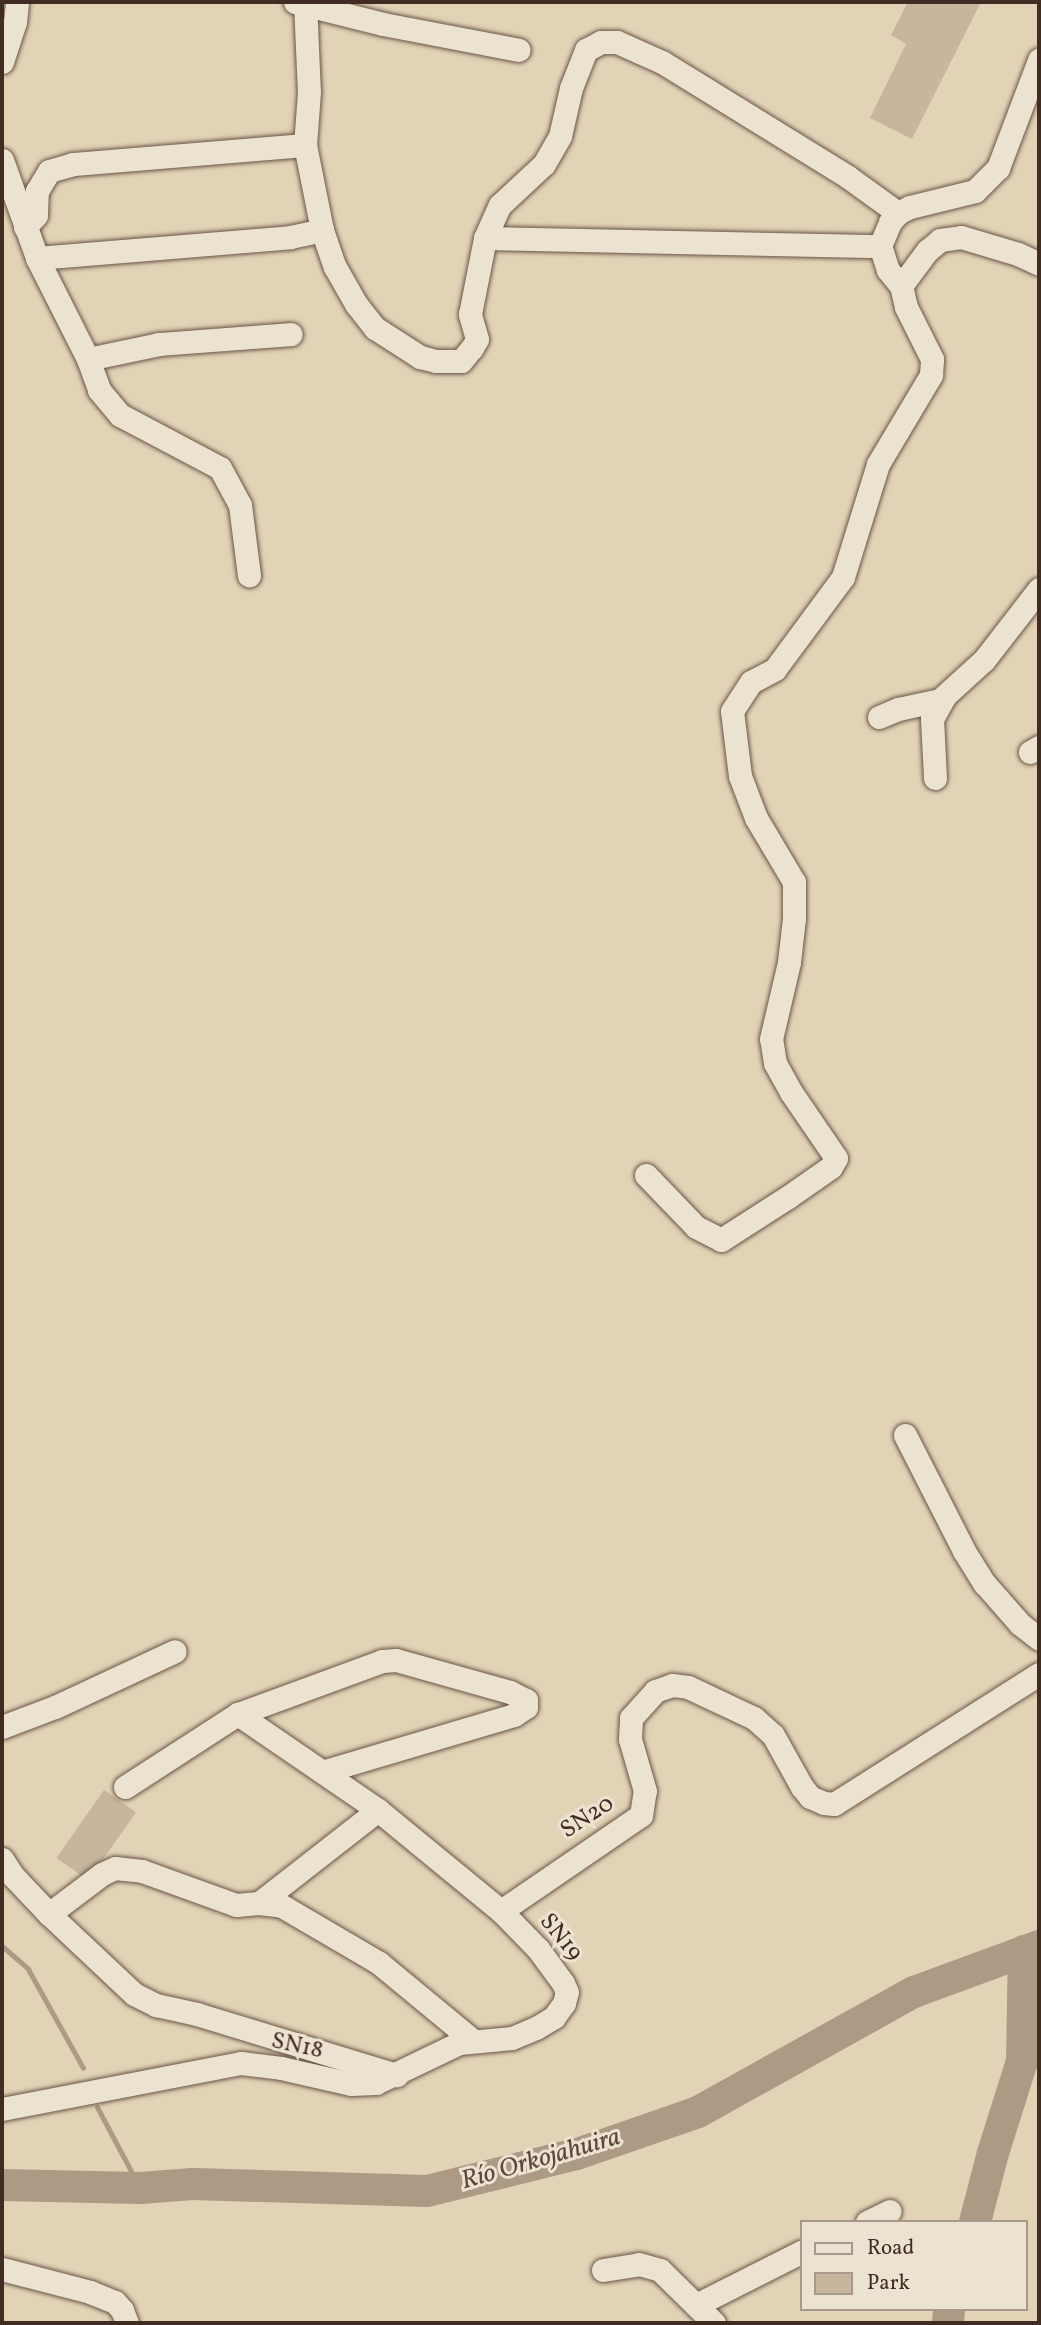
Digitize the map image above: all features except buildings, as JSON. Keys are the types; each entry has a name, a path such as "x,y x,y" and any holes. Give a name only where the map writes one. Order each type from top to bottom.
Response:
{"street":[{"path":"2,62 15,22 17,2"},
{"path":"519,50 383,24 304,2 309,92 305,145 322,230 335,267 356,304 375,328 420,356 450,362 461,360 477,338 470,313 485,238 500,205 544,164 550,155 560,136 570,89 586,50 601,42 617,42 662,62 848,177 898,213"},
{"path":"646,1175 696,1227 721,1240 831,1167 836,1158 791,1092 775,1063 771,1039 789,962 794,918 794,882 756,818 740,776 732,711 751,682 775,669 844,577 878,464 931,375 932,359 906,307 901,286 888,270 880,246 898,213 910,207 975,191 998,168 1039,61"},
{"path":"25,228 36,215 37,191 48,171 73,164 305,145"},
{"path":"2,160 37,258 88,359 99,390 120,415 220,468 240,505 249,575"},
{"path":"37,258 290,237 322,230"},
{"path":"901,286 926,251 940,240 961,237 1018,254 1039,264"},
{"path":"485,238 880,246"},
{"path":"88,359 159,344 291,334"},
{"path":"879,717 898,709 940,700 945,696 1003,639 1039,589"},
{"path":"935,778 932,719 945,696"},
{"path":"905,1435 964,1552 985,1584 1020,1624 1039,1639"},
{"path":"2,1727 55,1707 174,1651"},
{"path":"125,1787 238,1714 382,1661 396,1660 510,1692 526,1700 526,1707 514,1715 325,1771"},
{"name":"SN20","path":"501,1910 641,1815 645,1791 629,1739 631,1718 655,1691 671,1685 688,1687 725,1702 754,1718 773,1735 810,1797 834,1804 1039,1674"},
{"name":"SN19","path":"238,1714 325,1771 378,1810 501,1910 538,1949 562,1983 567,1992 564,2003"},
{"path":"259,1903 378,1810"},
{"path":"49,1914 102,1874 115,1868 142,1871 236,1905 259,1903 282,1906 379,1963 472,2040"},
{"path":"6,1870 109,1972 134,1994 156,2006 197,2014 397,2076"},
{"name":"SN18","path":"2,2109 229,2064 281,2068 351,2084 376,2082 397,2076 459,2043 512,2038 554,2017 564,2003"},
{"path":"871,2220 890,2211"},
{"path":"696,2305 800,2253"},
{"path":"603,2270 627,2265 650,2266 660,2270 714,2323"},
{"path":"2,2269 90,2292 115,2302 122,2310 127,2323"}],"green space":[{"path":"908,2 981,2 912,139 870,118 906,44 891,35"},
{"path":"104,1790 136,1812 88,1880 56,1858"}],"waterway":[{"path":"2,1946 28,1969 83,2068"},
{"name":"Río Orkojahuira","path":"2,2185 140,2188 193,2184 427,2191 577,2154 698,2112 914,1992 1039,1946"},
{"path":"976,2220 1022,2061 1024,1951"},
{"path":"97,2107 140,2188"},
{"path":"948,2323 949,2311"}]}
